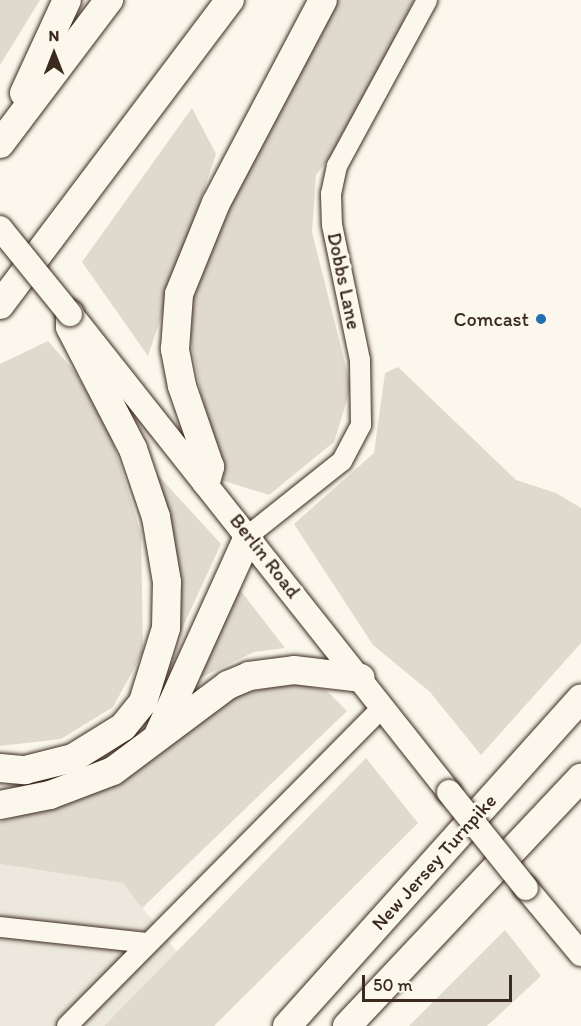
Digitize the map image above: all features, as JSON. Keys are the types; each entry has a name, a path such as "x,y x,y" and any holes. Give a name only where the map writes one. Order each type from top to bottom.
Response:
{"highway":[{"path":"2,142 67,0"},
{"path":"2,142 109,0"},
{"path":"0,305 230,0"},
{"path":"206,482 210,467 176,349 179,294 216,203 323,0"},
{"path":"0,768 25,770 73,758 123,727 143,702 166,628 167,582 156,517 133,449 70,327 70,314"},
{"path":"157,738 249,535"},
{"path":"0,806 50,795 113,771 228,685 249,676 294,670 361,678"},
{"name":"New Jersey Turnpike","path":"287,1026 581,698"},
{"path":"347,1026 581,778"}],"main road":[{"name":"Berlin Road","path":"0,228 249,535 449,792 581,954"}],"street":[{"name":"Dobbs Lane","path":"249,535 342,461 361,426 360,360 332,225 331,194 337,166 427,0"},
{"path":"67,1026 383,707"},
{"path":"0,927 148,943"}],"shaded area":[{"path":"0,0 40,0 0,65"},
{"path":"336,0 414,0 342,141 316,175 312,232 351,387 334,442 269,495 218,479 184,307 224,207"},
{"path":"192,108 216,154 148,356 82,262"},
{"path":"48,341 76,373 110,433 141,533 143,652 113,707 61,739 0,746 0,364"},
{"path":"398,367 516,480 556,493 581,508 581,643 481,755 430,692 373,645 294,524 374,453 385,373"},
{"path":"156,473 221,544 161,674 177,573"},
{"path":"234,582 285,648 254,652 200,678"},
{"path":"292,683 326,690 347,711 142,908 123,883 0,864 0,822 120,783 233,696"},
{"path":"366,758 418,823 214,1026 104,1026"},
{"path":"0,864 123,883 177,952 104,1026 0,1026"},
{"path":"505,930 541,976 487,1026 409,1026"}],"place":[{"name":"Comcast","path":"541,319"}]}
